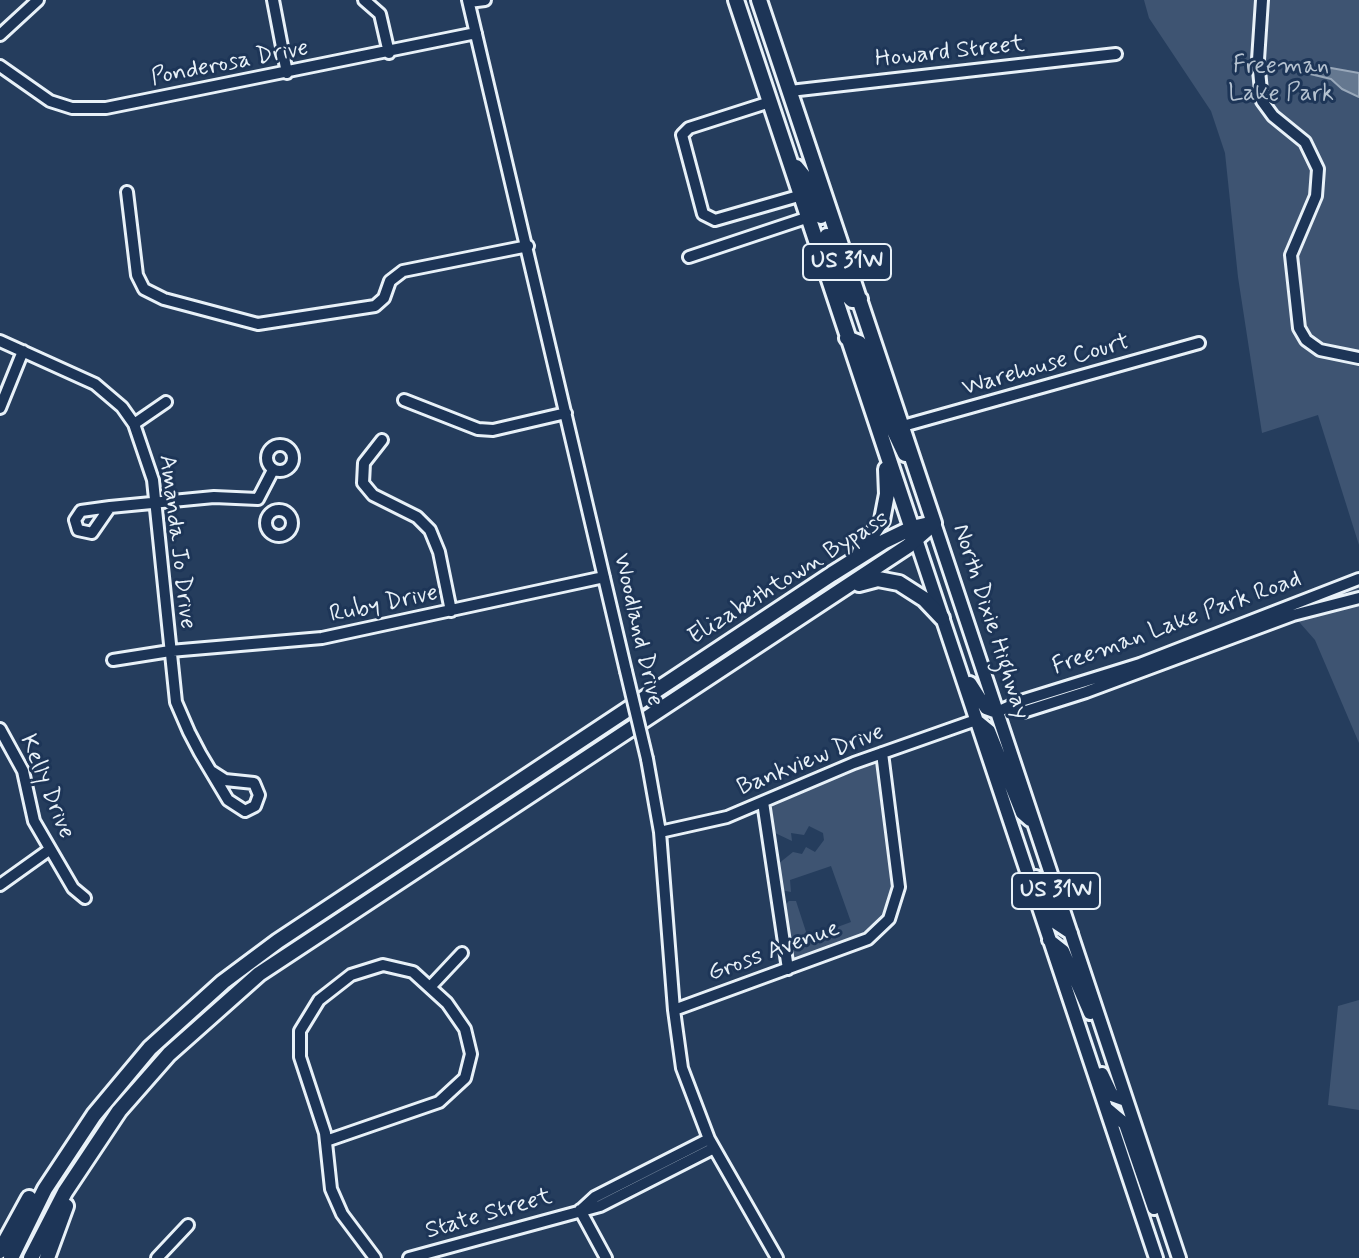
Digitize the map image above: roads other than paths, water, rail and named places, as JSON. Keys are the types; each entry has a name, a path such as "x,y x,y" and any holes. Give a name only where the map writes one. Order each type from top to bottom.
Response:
{"highway":[{"name":"US 31W","path":"736,0 914,534"},
{"path":"750,0 801,148 827,206"},
{"name":"North Dixie Highway","path":"759,0 934,523"},
{"path":"791,161 809,183 846,294 852,300 860,299"},
{"path":"847,338 859,343 863,349 898,441 905,454 915,462"},
{"path":"832,574 868,544 882,520 887,494 886,456"},
{"name":"Elizabethtown Bypass","path":"11,1258 45,1189 77,1139 150,1048 234,973 832,574 934,523"},
{"name":"Elizabethtown Bypass","path":"31,1258 79,1169 119,1111 159,1064 259,974 833,596 914,534"},
{"path":"833,596 867,581 890,580 913,590 942,621"},
{"path":"0,1251 40,1179 77,1139"},
{"path":"47,1258 79,1169"}],"main road":[{"name":"North Dixie Highway","path":"934,523 1179,1258"},
{"name":"North Dixie Highway","path":"914,534 1156,1258"},
{"path":"942,621 953,630 976,695 986,708 997,712"},
{"path":"976,720 989,731 1022,813 1033,821"},
{"path":"1004,802 1012,808 1056,923 1071,933"},
{"path":"1049,940 1063,951 1091,1015 1114,1084 1125,1096"},
{"path":"1069,999 1079,1008 1106,1086 1112,1095 1125,1096"},
{"path":"1105,1107 1125,1124 1158,1220 1169,1229"},
{"path":"1138,1205 1145,1211 1162,1258"}],"street":[{"path":"0,35 38,0"},
{"path":"273,0 287,73"},
{"path":"364,0 380,14 389,53"},
{"path":"468,1 485,0"},
{"path":"1262,0 1258,60 1262,101 1273,116 1305,142 1318,169 1316,196 1291,255 1299,328 1306,340 1320,350 1359,358"},
{"name":"Woodland Drive","path":"468,1 647,759 660,832 674,1010 686,1081 712,1144 777,1258"},
{"name":"Ponderosa Drive","path":"0,66 50,101 90,109 389,53 476,33"},
{"name":"Howard Street","path":"790,91 1116,54"},
{"path":"770,102 684,131 681,140 700,205 704,216 715,220 802,195"},
{"path":"127,192 137,275 144,289 164,299 258,324 375,306 384,298 390,281 403,271 528,246"},
{"path":"689,257 809,217"},
{"name":"Amanda Jo Drive","path":"0,341 95,384 122,407 134,424 150,466 156,502 176,702 211,771 233,806 245,811 255,806 259,795 254,783 220,778 211,771"},
{"name":"Warehouse Court","path":"903,426 1199,343"},
{"path":"0,408 23,351"},
{"path":"404,400 478,429 493,430 566,413"},
{"path":"134,424 166,402"},
{"path":"382,440 364,463 363,483 373,495 417,517 430,530 439,552 451,611"},
{"path":"258,499 273,470"},
{"path":"110,507 214,497 258,499"},
{"path":"258,499 269,514"},
{"name":"Ruby Drive","path":"113,660 170,651 322,638 604,577"},
{"name":"Freeman Lake Park Road","path":"997,712 1021,701 1223,634 1359,579"},
{"name":"Freeman Lake Park Road","path":"1010,708 1023,712 1293,615 1359,598"},
{"name":"Bankview Drive","path":"660,832 727,817 882,753 976,720"},
{"name":"Kelly Drive","path":"0,729 23,771 34,821 73,888 85,898"},
{"name":"Gross Avenue","path":"674,1010 868,939 884,925 895,908 899,887 882,753"},
{"path":"763,802 788,969"},
{"path":"0,885 49,850"},
{"path":"431,986 462,953"},
{"path":"326,1141 439,1102 460,1085 471,1062 468,1037 457,1015 431,986 405,968 376,966 339,983 307,1014 300,1031 300,1057 326,1141 328,1180 334,1197 375,1258"},
{"name":"State Street","path":"409,1258 600,1206 712,1144"},
{"path":"580,1210 606,1258"},
{"path":"157,1258 188,1225"}],"park label":[{"name":"Freeman Lake Park","path":"1281,81"}]}
